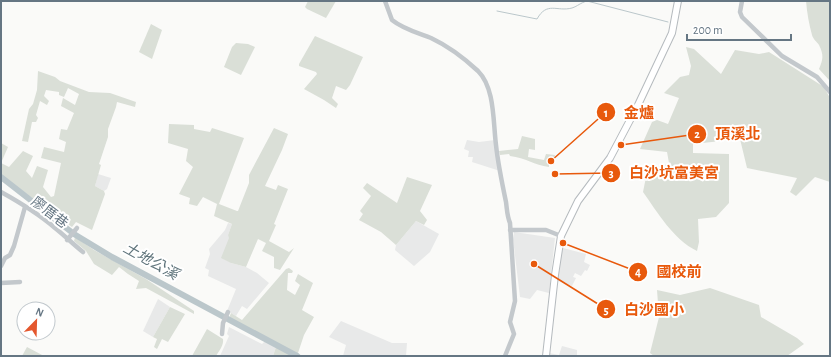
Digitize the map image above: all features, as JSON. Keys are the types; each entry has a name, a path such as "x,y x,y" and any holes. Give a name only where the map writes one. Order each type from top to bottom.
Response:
{"main road":[{"path":"546,356 561,236 578,201 610,158 638,105 672,33 678,1"}],"street":[{"path":"384,1 390,18 394,23 442,44 455,52 479,73 487,87 492,108 496,144 510,230 516,301 510,322 514,334 505,356"},
{"path":"742,1 740,12 742,17 782,56 817,76 830,92"},
{"name":"廖厝巷","path":"1,192 25,206 69,238 83,252"},
{"path":"1,266 5,258 10,255 14,246 25,206"},
{"path":"69,238 76,228"},
{"path":"510,230 546,230 561,236"},
{"path":"1,282 20,282"},
{"path":"222,334 223,323 227,313"}],"shaded area":[{"path":"308,1 336,1 326,18 307,9 305,7"},
{"path":"806,1 830,1 830,81 819,69 822,60 822,52 812,35"},
{"path":"151,24 162,30 152,59 139,52"},
{"path":"315,36 363,57 350,85 346,90 336,86 332,98 338,104 336,108 304,89 317,74 316,72 299,66 299,64"},
{"path":"236,43 248,44 255,47 241,75 224,67 232,47"},
{"path":"686,47 694,49 721,74 735,50 759,54 769,52 824,87 830,98 830,182 815,177 796,196 790,192 797,178 747,168 740,139 693,144 693,153 729,154 729,203 716,217 698,219 699,242 697,251 688,246 673,233 643,192 648,167 655,168 669,163 667,152 640,149 652,122 657,120 668,124 679,98 664,93 680,77 689,75 691,66"},
{"path":"38,71 89,92 110,93 136,102 135,107 117,102 108,129 108,137 99,164 101,165 95,186 104,191 105,194 92,230 76,222 72,227 1,175 1,163 9,167 23,151 33,156 26,171 32,178 37,166 48,170 43,187 51,197 54,196 61,163 41,158 44,147 64,152 66,142 59,139 61,129 67,130 74,113 61,106 63,98 75,105 79,94 68,88 64,97 59,95 59,92 46,90 44,96 49,101 47,105 40,101 36,115 38,118 36,122 32,122 28,142 22,141 29,109 33,104 37,90"},
{"path":"169,124 194,125 194,129 210,132 212,128 244,138 219,204 237,211 249,183 249,175 274,128 288,134 265,186 276,190 278,185 288,189 269,241 289,252 294,248 280,270 274,268 274,257 262,251 266,243 258,239 246,267 231,263 221,258 229,238 228,235 232,224 214,216 217,204 203,197 197,206 189,204 190,198 179,194 193,167 186,161 188,149 168,143"},
{"path":"522,136 535,139 535,150 529,149 528,157 544,160 546,154 555,155 554,160 549,161 549,167 510,156 509,154 500,155 499,151 518,149"},
{"path":"467,140 479,142 495,140 500,171 472,162 473,157 468,157 469,151 464,149"},
{"path":"1,143 8,147 1,163"},
{"path":"98,174 111,178 107,189 104,191 95,186"},
{"path":"407,177 432,185 420,211 427,220 424,225 416,221 396,245 381,232 359,220 363,214 360,211 371,196 363,188 367,183 397,203"},
{"path":"416,221 439,234 430,252 414,266 395,250 396,245"},
{"path":"228,223 232,224 228,235 230,238 231,263 246,267 257,273 269,283 247,309 242,306 236,316 227,311 236,289 208,276 209,270 205,268 210,254 209,249 225,230"},
{"path":"514,232 555,238 549,293 537,290 530,299 520,297 513,239"},
{"path":"75,237 94,250 146,279 194,311 194,314 146,288 136,289 139,281 119,267 112,275 94,264 86,251 74,241"},
{"path":"563,248 586,254 584,262 590,265 587,271 585,270 581,276 575,273 573,277 576,278 572,286 558,281"},
{"path":"289,268 293,271 292,273 288,273 287,290 295,295 300,285 295,281 298,274 313,283 302,310 314,317 304,335 298,353 302,356 273,356 276,347 229,318 231,313 242,320 286,269"},
{"path":"710,288 759,305 761,317 797,338 804,344 787,356 654,356 650,353 659,317 657,290 680,295"},
{"path":"158,299 170,307 153,337 143,331"},
{"path":"170,307 185,314 168,342 162,339 157,349 154,347 157,339 153,337"},
{"path":"341,321 392,343 407,343 406,356 343,356 346,345 329,337"},
{"path":"229,327 262,344 265,341 276,347 273,356 220,356 229,336 227,334"},
{"path":"207,329 223,339 221,348 216,356 192,356"},
{"path":"562,346 577,350 577,356 549,356 549,353 559,355"},
{"path":"27,347 44,356 22,356"}],"waterway":[{"path":"497,11 537,19 545,10 553,8 572,8 587,1 668,22"},
{"name":"土地公溪","path":"1,177 74,234 112,257 297,356"}],"place":[{"name":"頂溪北","path":"621,145"},
{"name":"金爐","path":"551,161"},
{"name":"白沙坑富美宮","path":"555,174"},
{"name":"國校前","path":"563,243"},
{"name":"白沙國小","path":"534,264"}]}
